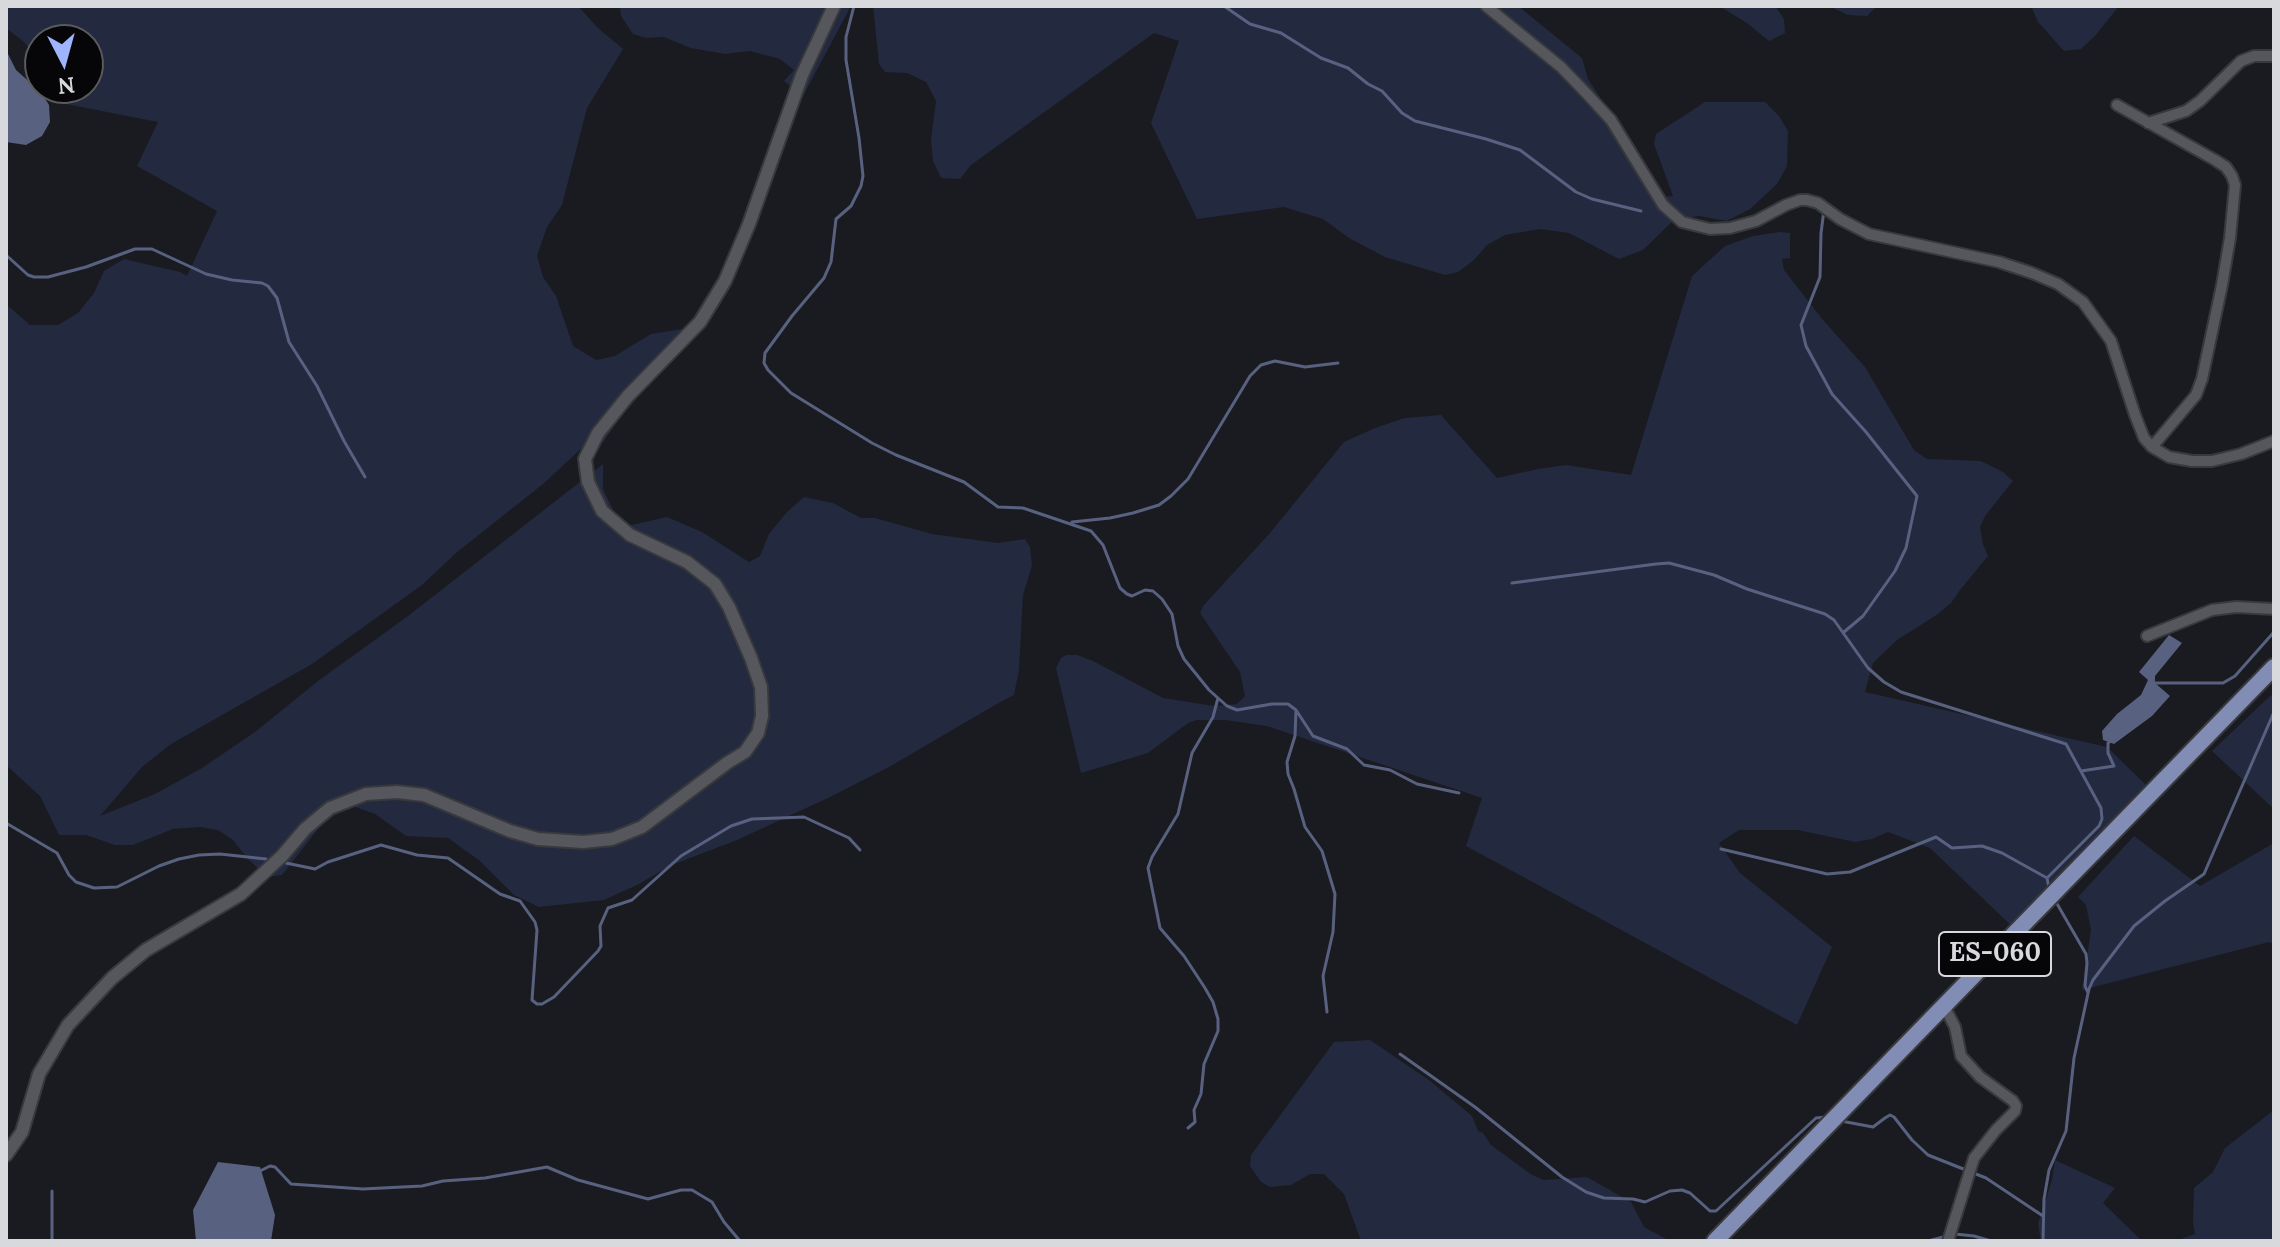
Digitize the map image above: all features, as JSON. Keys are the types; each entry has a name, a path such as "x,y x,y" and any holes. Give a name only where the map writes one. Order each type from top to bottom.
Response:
{"main road":[{"name":"ES-060","path":"1715,1241 2274,667"}],"street":[{"path":"6,1155 22,1132 39,1074 68,1025 112,978 146,950 241,894 330,808 366,794 424,795 510,831 538,839 583,842 612,839 642,827 745,752 758,733 762,716 761,687 729,607 715,584 687,562 630,535 602,511 588,482 585,459 598,433 628,396 700,322 725,281 749,224 802,75 834,6"},
{"path":"1486,6 1561,67 1611,120 1663,205 1682,222 1710,229 1730,228 1756,221 1786,205 1807,200 1818,203 1869,234 1999,262 2058,284 2083,302 2111,341 2135,415 2144,438 2152,447 2169,457 2212,461 2274,441"},
{"path":"2148,123 2186,111 2241,61 2254,56 2274,56"},
{"path":"2117,105 2226,167 2235,185 2230,238 2202,379 2196,395 2152,447"},
{"path":"2147,636 2212,610 2236,607 2274,609"},
{"path":"1944,1006 1955,1027 1961,1056 1980,1077 2016,1106 1974,1158 1948,1241"}],"shaded area":[{"path":"6,6 578,6 623,49 587,108 562,205 547,227 537,256 543,277 556,296 573,346 596,360 615,356 651,334 696,327 603,442 584,446 422,585 312,664 171,744 142,767 100,816 155,794 202,768 255,732 603,464 603,489 616,516 627,526 667,517 702,532 749,562 760,556 769,534 804,497 833,503 861,518 875,518 932,534 998,543 1025,539 1030,547 1032,566 1023,595 1019,670 1014,695 830,797 737,840 672,865 604,900 539,907 514,895 480,861 448,838 406,836 375,814 353,806 325,820 282,875 267,877 233,840 218,830 200,827 173,829 133,845 115,845 86,835 59,835 40,796 6,765 6,304 30,325 58,325 78,313 94,293 104,271 124,259 187,276 217,211 137,166 158,122 66,104 104,104 104,24 24,24 24,42 6,28"},
{"path":"620,6 851,6 803,96 784,81 794,70 780,59 750,51 725,54 691,48 664,37 646,38 633,34 621,16"},
{"path":"873,6 1518,6 1582,58 1588,79 1638,155 1656,190 1664,197 1673,196 1654,144 1656,134 1705,102 1765,102 1788,131 1787,166 1777,184 1750,209 1727,221 1699,216 1675,219 1643,250 1619,259 1569,233 1540,229 1505,235 1487,245 1458,272 1445,275 1385,257 1349,238 1323,219 1284,207 1197,219 1151,123 1179,41 1154,33 971,165 960,179 941,178 933,161 931,140 936,101 926,82 907,73 885,72 879,64"},
{"path":"1719,6 1775,6 1784,19 1785,33 1769,41"},
{"path":"1829,6 1877,6 1867,16 1848,15"},
{"path":"2031,6 2119,6 2081,49 2064,51 2038,22"},
{"path":"6,50 16,70 24,77 24,104 48,104 50,122 42,136 26,145 6,142"},
{"path":"1790,233 1790,258 1782,259 1784,270 1865,367 1914,450 1927,459 1981,461 2013,481 1980,527 1988,556 1951,603 1897,640 1873,663 1865,692 2107,747 2146,785 2162,781 2018,932 1930,848 1888,832 1855,842 1798,830 1739,830 1719,843 1740,873 1832,947 1797,1025 1466,846 1482,798 1267,726 1225,720 1188,723 1148,753 1081,773 1056,668 1061,658 1077,655 1093,661 1163,698 1214,706 1237,704 1245,696 1240,672 1200,613 1203,606 1270,533 1344,442 1405,418 1441,415 1497,478 1566,465 1631,475 1692,276 1725,246 1753,236"},
{"path":"2169,635 2182,643 2155,676 2155,683 2170,696 2152,716 2114,744 2103,740 2102,731 2141,695 2148,680 2139,672"},
{"path":"2271,695 2274,698 2274,809 2212,751"},
{"path":"2134,836 2200,886 2274,843 2274,944 2269,942 2082,990 2091,930 2086,905 2078,897"},
{"path":"1370,1040 1429,1080 1472,1116 1478,1131 1491,1145 1532,1175 1544,1180 1587,1177 1631,1202 1644,1227 1670,1241 1361,1241 1344,1194 1324,1174 1310,1174 1291,1185 1270,1187 1261,1182 1250,1166 1251,1155 1334,1042"},
{"path":"2274,1110 2274,1241 2179,1241 2195,1234 2194,1188 2213,1172 2225,1148"},
{"path":"2055,1160 2115,1188 2103,1203 2142,1241 2041,1241 2038,1224"},
{"path":"218,1162 260,1167 275,1215 271,1241 196,1241 193,1210"}],"waterway":[{"path":"854,6 846,37 846,60 859,138 863,176 861,186 851,206 836,219 831,262 824,278 765,353 764,363 768,370 791,393 872,443 964,482 998,507 1023,508 1091,531 1103,545 1120,588 1132,596 1145,590 1153,591 1162,599 1172,614 1178,646 1184,659 1209,690 1227,706 1237,710 1288,704 1296,710 1313,736 1347,749 1364,765 1390,770 1417,784 1459,793"},
{"path":"1224,6 1250,24 1281,33 1321,58 1348,68 1382,91 1402,113 1415,121 1520,150 1576,192 1641,211"},
{"path":"1824,210 1820,277 1801,325 1806,346 1832,394 1917,496 1906,548 1895,571 1863,616 1844,632"},
{"path":"6,255 28,275 48,277 135,249 152,249 206,274 268,286 277,298 289,342 317,386 365,477"},
{"path":"1072,522 1133,513 1159,505 1171,496 1188,479 1250,376 1261,365 1275,361 1305,367 1338,363"},
{"path":"1512,583 1669,563 1714,575 1825,614 1834,620 1868,668 1901,692 2066,744 2101,808 2102,819 2099,826 2047,878"},
{"path":"2154,683 2223,683 2235,676 2274,632"},
{"path":"1188,1128 1195,1122 1194,1110 1201,1094 1204,1064 1218,1031 1218,1019 1205,988 1160,928 1148,868 1178,814 1192,753 1213,717 1218,698"},
{"path":"1296,710 1295,736 1287,762 1288,774 1305,827 1322,851 1335,894 1333,932 1323,976 1327,1012"},
{"path":"2043,1241 2044,1199 2049,1170 2066,1131 2074,1058 2089,989 2134,926 2204,874 2274,712"},
{"path":"2081,771 2114,766 2108,753 2108,743 2111,741"},
{"path":"286,863 315,869 381,845 417,855 448,858 500,894 520,901 535,922 532,1000 542,1004 554,997 598,951 601,946 600,926 608,908 632,900 681,856 731,826 752,819 804,817 849,838 860,850"},
{"path":"6,823 57,853 76,882 94,888 117,887 159,866 199,855 266,859"},
{"path":"1721,849 1827,874 1850,872 1936,837 1952,848 1982,846 2002,853 2047,878 2049,888"},
{"path":"2056,902 2086,954 2085,986 2088,993"},
{"path":"1400,1054 1475,1107 1562,1177 1586,1192 1604,1198 1645,1202 1670,1191 1682,1190 1710,1211 1716,1211 1816,1118 1826,1117"},
{"path":"1841,1121 1873,1127 1890,1115 1928,1155 1986,1178 2043,1216"},
{"path":"258,1172 270,1166 275,1167 291,1184 363,1189 422,1186 547,1167 578,1180 648,1199 692,1190 712,1202 740,1241"},
{"path":"52,1191 52,1241"},
{"path":"1955,1234 1991,1241"},
{"path":"1928,1241 1947,1236"}]}
